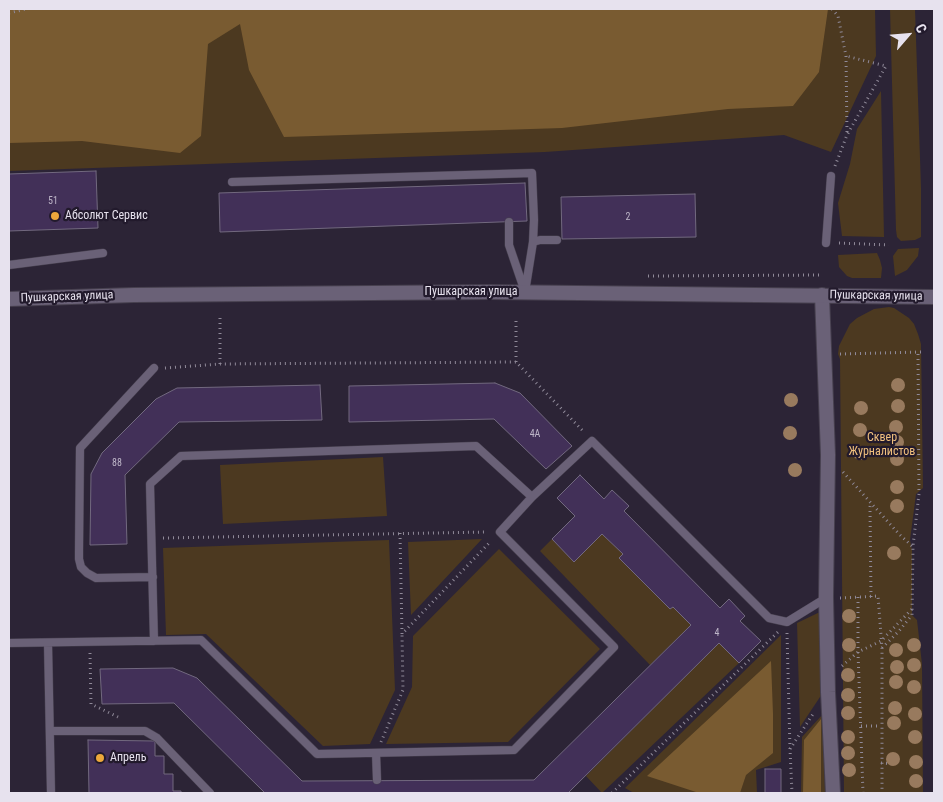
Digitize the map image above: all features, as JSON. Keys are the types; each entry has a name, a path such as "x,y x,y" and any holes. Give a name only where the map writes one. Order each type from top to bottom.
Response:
{"street":[{"name":"Пушкарская улица","path":"9,299 525,292 934,297"},
{"path":"822,295 828,455 826,598 828,692 833,793"}],"lane":[{"path":"232,182 532,173 533,242 525,292"},
{"path":"826,243 831,176"},
{"path":"509,222 509,245 525,292"},
{"path":"533,242 557,240"},
{"path":"9,265 103,253"},
{"path":"152,577 96,578 81,567 79,551 80,448 154,368"},
{"path":"9,643 201,640 317,754 514,750 614,647 500,532 532,497 592,440 769,618 787,622 826,598"},
{"path":"154,641 150,484 181,456 476,446 532,497"},
{"path":"48,643 51,793"},
{"path":"50,731 145,730 158,738 210,793"},
{"path":"376,752 376,780"}],"path":[{"path":"9,13 26,9"},
{"path":"832,9 838,16 846,56 847,135"},
{"path":"831,176 847,135 886,66 846,56"},
{"path":"826,243 889,245"},
{"path":"647,276 822,275"},
{"path":"220,317 220,364"},
{"path":"516,318 516,362 592,440"},
{"path":"824,354 919,353 919,494 913,546 913,608 912,615 882,648"},
{"path":"154,368 220,364 516,362"},
{"path":"828,455 899,534 913,546"},
{"path":"871,503 871,597"},
{"path":"151,538 500,532"},
{"path":"402,634 500,532"},
{"path":"376,752 403,690 400,533"},
{"path":"826,598 878,596 882,648 882,793"},
{"path":"858,597 863,793"},
{"path":"881,641 913,608"},
{"path":"612,793 787,622"},
{"path":"787,622 792,793"},
{"path":"89,642 91,704 145,730"},
{"path":"861,726 881,726"},
{"path":"882,763 895,764"}],"green space":[{"path":"9,9 875,9 876,56 831,152 784,135 545,152 9,171"},
{"path":"890,9 915,9 921,237 915,240 901,241 897,237 896,230"},
{"path":"881,91 884,237 842,236 838,203 850,164 857,129"},
{"path":"919,248 918,256 907,270 895,276 893,256 898,249"},
{"path":"877,253 882,268 881,278 852,278 847,276 839,267 838,255"},
{"name":"Сквер Журналистов","path":"894,308 909,318 914,324 921,344 923,488 916,494 910,540 912,550 912,615 917,620 922,664 923,793 844,793 840,359 838,354 839,346 850,324 874,309"},
{"path":"383,457 387,516 223,524 220,465"},
{"path":"602,534 623,554 619,558 670,609 673,607 691,625 650,665 540,551 552,539 574,562"},
{"path":"482,539 411,615 408,542"},
{"path":"389,540 395,690 370,744 323,746 206,634 166,635 163,548"},
{"path":"499,549 600,649 508,742 386,744 412,687 413,636"},
{"path":"822,611 822,694 800,727 797,623"},
{"path":"781,635 781,762 756,770 757,793 634,793 625,788"},
{"path":"719,643 739,663 602,793 586,776"},
{"path":"823,714 825,793 801,793 802,737"}],"shaded area":[{"path":"9,9 828,9 819,72 793,106 728,109 562,128 284,137 249,70 240,24 208,44 201,136 180,153 82,141 9,143"},
{"path":"771,661 773,753 746,775 740,793 699,793 647,776"},
{"path":"821,719 821,793 803,793 804,740"}],"building":[{"path":"96,171 98,228 9,231 9,174"},
{"path":"525,183 527,221 220,232 219,193"},
{"path":"695,194 696,237 562,239 561,197"},
{"path":"495,383 520,393 572,446 546,469 494,419 349,422 349,386"},
{"path":"320,385 322,420 179,422 125,475 127,544 90,545 91,474 102,453 156,399 177,388"},
{"path":"580,475 604,499 612,490 629,506 624,511 720,608 729,599 745,616 740,621 761,641 739,663 719,643 568,793 265,793 174,703 102,704 100,669 173,668 197,678 302,781 534,780 691,625 673,607 670,609 619,558 623,554 602,534 574,562 552,539 575,516 557,498"},
{"path":"88,740 155,741 155,756 164,756 164,774 173,774 173,791 181,791 181,793 89,793"},
{"path":"765,769 781,769 781,793 765,793"}],"place":[{"name":"Абсолют Сервис","path":"55,216"},
{"name":"Апрель","path":"100,758"}]}
